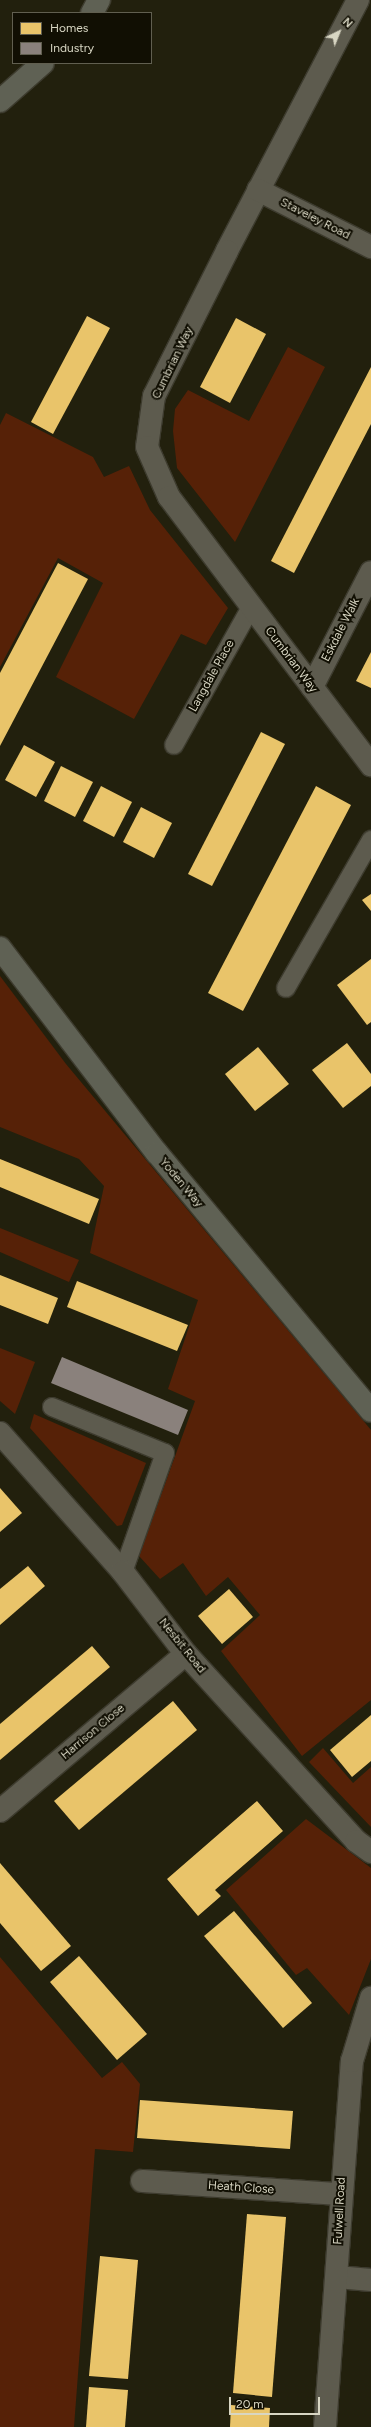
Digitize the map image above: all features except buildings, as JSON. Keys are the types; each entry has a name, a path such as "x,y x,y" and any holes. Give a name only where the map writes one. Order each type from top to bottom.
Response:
{"main road":[{"path":"93,12 99,0"},
{"path":"0,101 42,64"},
{"name":"Yoden Way","path":"0,948 156,1153 371,1411"}],"street":[{"name":"Cumbrian Way","path":"358,0 258,190 154,396 147,447 169,497 371,765"},
{"name":"Staveley Road","path":"258,190 371,247"},
{"name":"Eskdale Walk","path":"312,687 371,572"},
{"name":"Nesbit Road","path":"0,1433 123,1572 186,1654 356,1841 371,1852"},
{"name":"Harrison Close","path":"0,1811 186,1654"},
{"name":"Fulwell Road","path":"325,2427 337,2277 340,2194 352,2061 371,1998"},
{"name":"Heath Close","path":"142,2181 340,2194"},
{"path":"337,2277 371,2280"}],"lane":[{"name":"Langdale Place","path":"174,745 251,607"},
{"path":"286,988 371,840"},
{"path":"52,1407 165,1453 123,1572"}],"shaded area":[{"path":"288,347 325,367 235,542 177,468 173,431 175,409 188,390 249,421"},
{"path":"6,413 93,457 104,477 129,466 150,510 228,608 206,645 181,634 134,719 56,677 103,583 58,558 0,667 0,425"},
{"path":"0,976 66,1064 371,1430 371,1700 302,1756 221,1651 260,1615 228,1577 206,1596 183,1563 160,1579 139,1556 195,1401 168,1389 198,1300 90,1253 104,1186 79,1159 0,1127"},
{"path":"0,1228 79,1260 69,1282 0,1252"},
{"path":"0,1348 35,1362 15,1414 0,1401"},
{"path":"34,1414 146,1463 122,1525 117,1526 30,1428"},
{"path":"323,1748 353,1783 371,1767 371,1827 309,1762"},
{"path":"306,1819 371,1868 371,1959 349,2015 307,1968 296,1975 226,1890"},
{"path":"0,1957 102,2078 122,2062 140,2084 133,2152 95,2149 74,2427 0,2427"}]}
